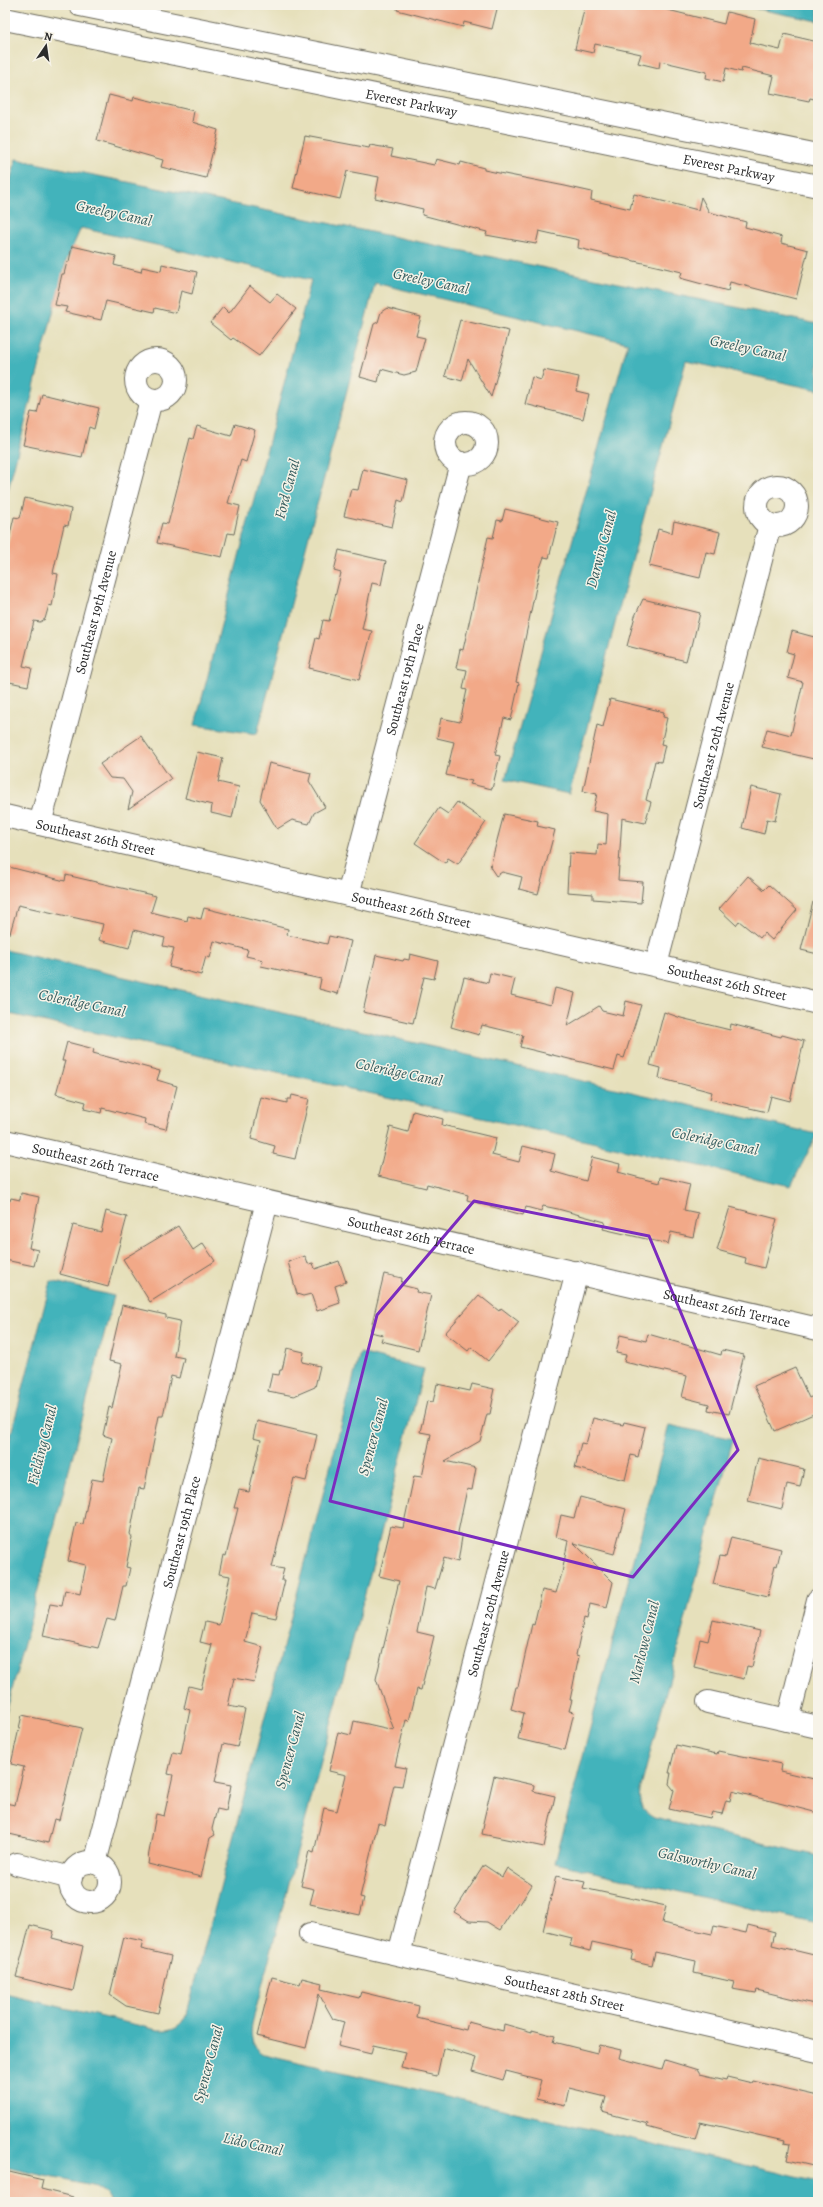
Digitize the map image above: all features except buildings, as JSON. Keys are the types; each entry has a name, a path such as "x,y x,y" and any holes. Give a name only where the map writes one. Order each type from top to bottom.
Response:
{"street":[{"name":"Everest Parkway","path":"80,5 818,155"},
{"name":"Everest Parkway","path":"5,19 818,186"},
{"path":"439,108 445,80"},
{"name":"Southeast 19th Avenue","path":"40,824 150,400"},
{"name":"Southeast 19th Place","path":"348,895 461,463"},
{"name":"Southeast 20th Avenue","path":"656,965 770,525"},
{"name":"Southeast 26th Street","path":"5,816 818,1003"},
{"name":"Southeast 26th Terrace","path":"5,1141 577,1272 818,1329"},
{"name":"Southeast 19th Place","path":"95,1863 267,1202"},
{"name":"Southeast 20th Avenue","path":"399,1954 577,1272"},
{"path":"788,1720 818,1600"},
{"path":"708,1702 818,1727"},
{"path":"95,1863 101,1865 109,1876 109,1890 100,1899 93,1902 81,1899 72,1890 71,1878 73,1872 82,1864 95,1863"},
{"path":"17,1864 71,1878"},
{"name":"Southeast 28th Street","path":"310,1934 818,2051"}],"highlighted area":[{"path":"474,1201 649,1236 738,1450 633,1577 330,1501 377,1315"}],"water":[{"path":"738,5 818,5 818,21"},
{"path":"16,159 818,324 818,390 686,361 569,794 505,780 628,343 375,283 257,734 195,725 311,280 81,228 66,261 5,502 5,200"},
{"name":"Coleridge Canal","path":"5,950 817,1134 791,1186 5,1013"},
{"name":"Fielding Canal","path":"51,1281 114,1296 5,1717 5,1457"},
{"path":"360,1353 424,1369 252,2024 251,2034 254,2045 264,2054 818,2182 818,2202 111,2202 105,2193 96,2187 5,2167 5,1994 158,2030 168,2030 176,2027 182,2022 187,2014"},
{"path":"669,1425 733,1439 640,1791 640,1803 646,1813 654,1818 818,1856 818,1924 555,1863"}],"water label":[{"name":"Greeley Canal","path":"114,213"},
{"name":"Greeley Canal","path":"431,281"},
{"name":"Greeley Canal","path":"748,348"},
{"name":"Ford Canal","path":"287,489"},
{"name":"Darwin Canal","path":"601,549"},
{"name":"Spencer Canal","path":"373,1437"},
{"name":"Marlowe Canal","path":"644,1642"},
{"name":"Spencer Canal","path":"290,1750"},
{"name":"Galsworthy Canal","path":"707,1863"},
{"name":"Spencer Canal","path":"208,2064"},
{"name":"Lido Canal","path":"253,2144"}]}
